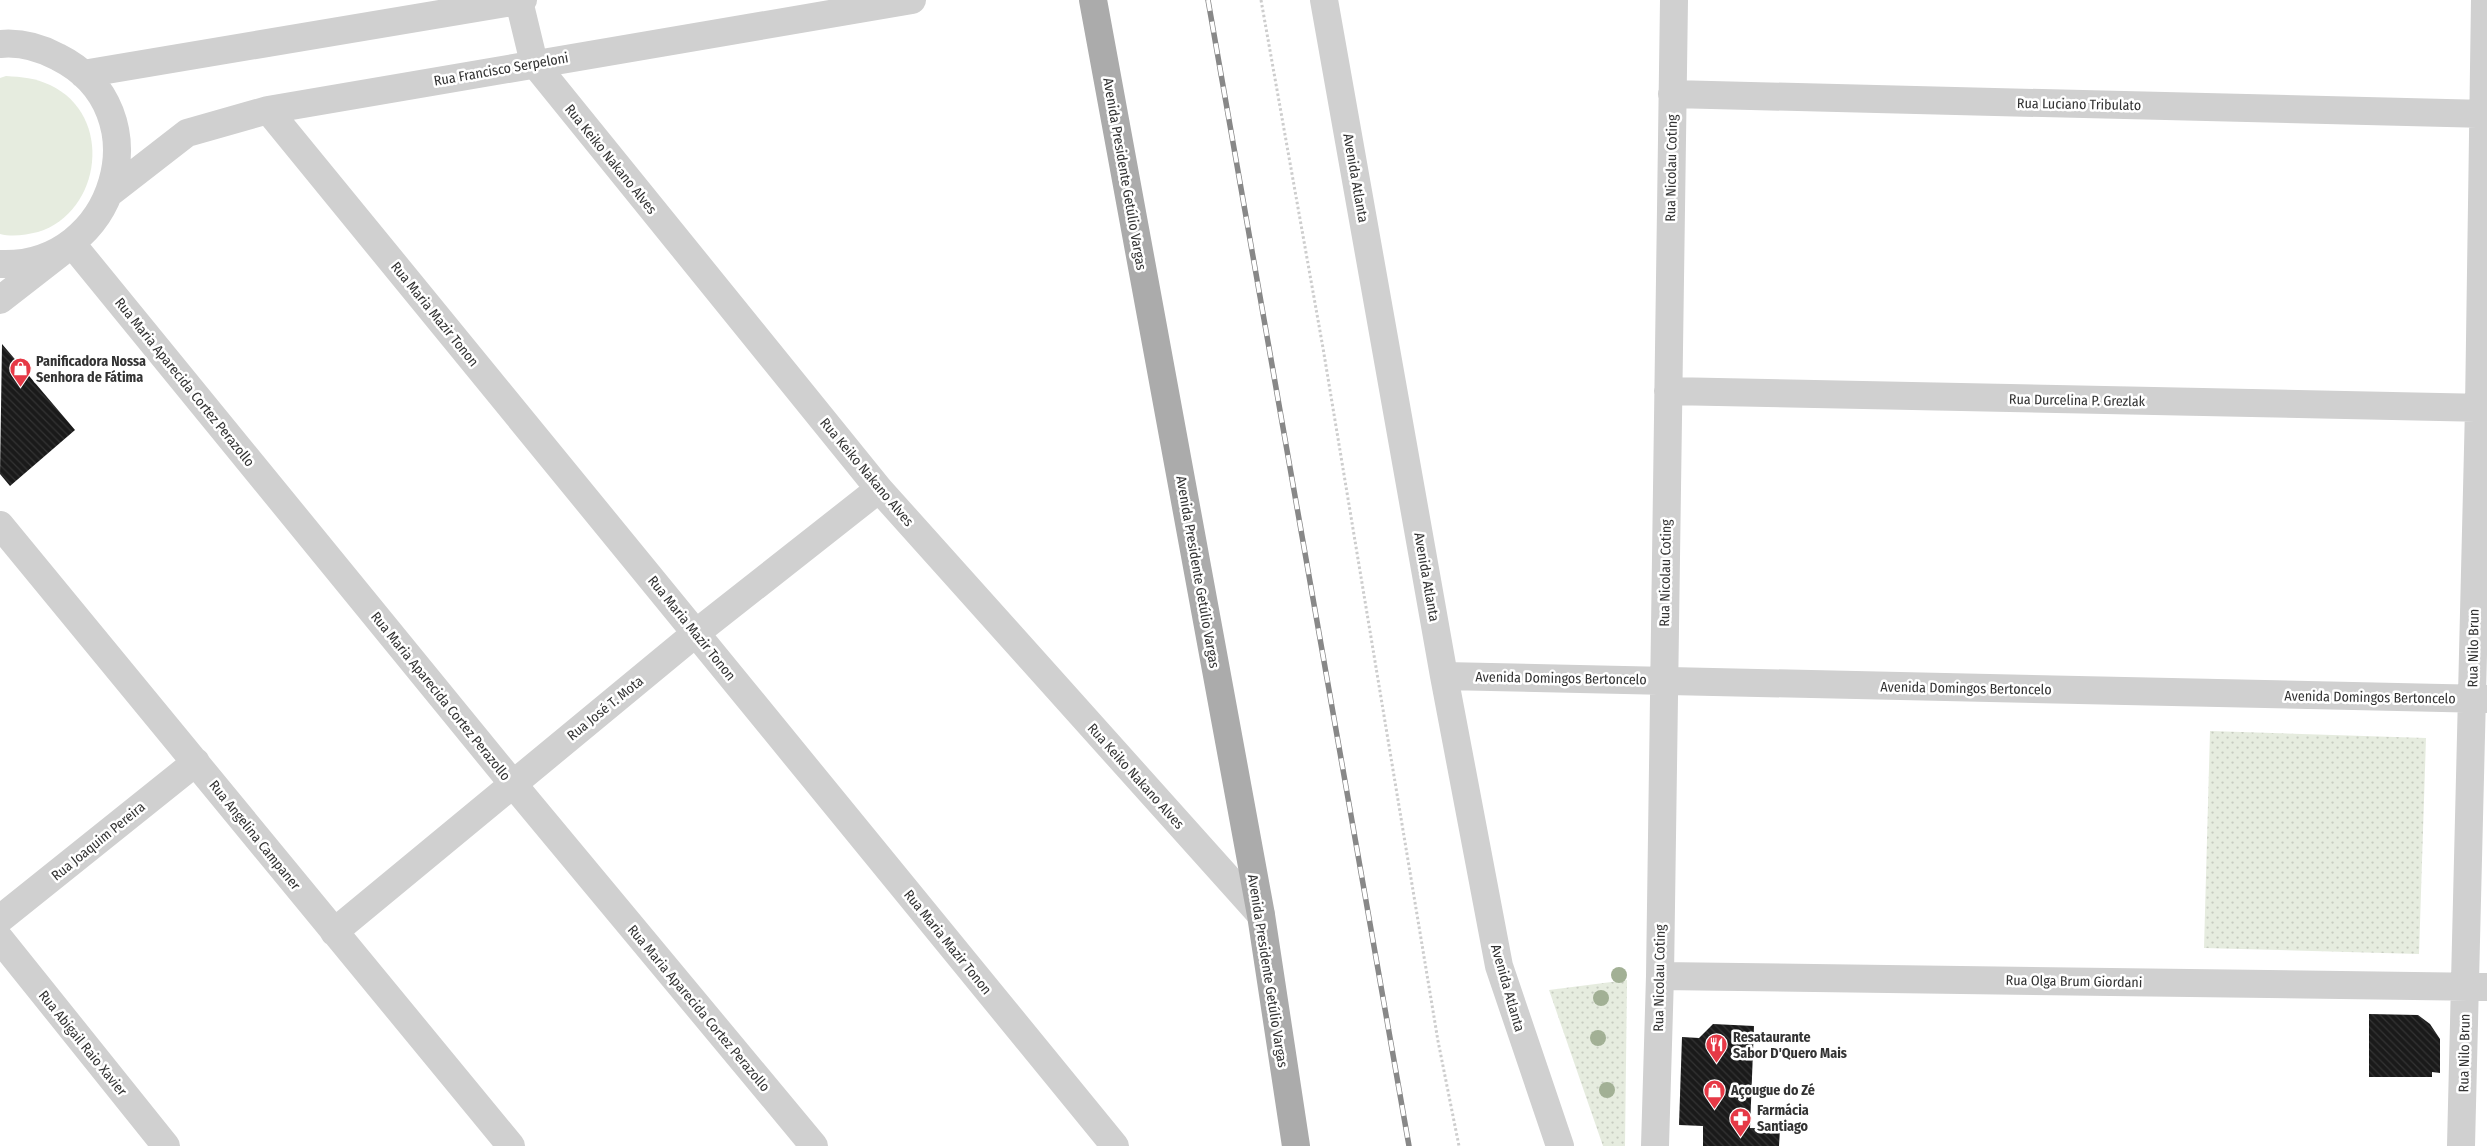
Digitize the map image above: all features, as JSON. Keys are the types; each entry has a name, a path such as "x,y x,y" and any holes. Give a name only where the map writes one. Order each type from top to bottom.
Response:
{"main road":[{"name":"Avenida Presidente Getúlio Vargas","path":"1093,0 1261,915 1296,1146"}],"street":[{"name":"Rua Keiko Nakano Alves","path":"521,0 534,63 879,489 1261,915"},
{"path":"83,74 521,0"},
{"name":"Rua Francisco Serpeloni","path":"111,192 187,133 268,110 534,63 912,0"},
{"name":"Avenida Atlanta","path":"1324,0 1444,676 1499,966 1560,1146"},
{"name":"Rua Nicolau Coting","path":"1655,1146 1660,976 1674,0"},
{"name":"Rua Nilo Brun","path":"2461,1146 2476,987 2483,408 2485,0"},
{"path":"0,300 72,244 88,229 101,212 111,192 118,150 115,129 108,108 97,90 83,74 66,60 47,51 2,40"},
{"name":"Rua Luciano Tribulato","path":"1672,94 2485,114"},
{"name":"Rua Maria Mazir Tonon","path":"268,110 1115,1146"},
{"path":"0,264 35,261 72,244"},
{"name":"Rua Maria Aparecida Cortez Perazollo","path":"72,244 513,784 814,1146"},
{"name":"Rua Durcelina P. Grezlak","path":"1668,392 2483,408"},
{"name":"Rua José T. Mota","path":"334,932 696,633 879,489"},
{"name":"Rua Angelina Campaner","path":"0,524 511,1146"},
{"name":"Avenida Domingos Bertoncelo","path":"1444,676 2480,699"},
{"name":"Rua Joaquim Pereira","path":"0,919 196,762"},
{"name":"Rua Abigail Raio Xavier","path":"0,939 166,1146"},
{"name":"Rua Olga Brum Giordani","path":"1660,976 2476,987"}],"path":[{"path":"1260,0 1323,348 1438,1041 1459,1146"}],"shaded area":[{"path":"6,76 28,78 50,85 70,99 84,118 91,139 92,162 87,185 76,205 60,221 38,232 29,234 0,234 0,78"},
{"path":"2210,731 2426,738 2419,954 2204,948"},
{"path":"1627,980 1625,1146 1603,1146 1549,990"}],"building":[{"name":"Panificadora Nossa Senhora de Fátima","path":"2,344 75,430 10,486 0,474"},
{"path":"2369,1014 2418,1015 2430,1024 2440,1039 2440,1073 2432,1072 2432,1077 2369,1077"},
{"path":"1713,1024 1754,1026 1750,1128 1780,1129 1779,1146 1703,1146 1703,1126 1679,1125 1682,1037 1699,1038"}],"railway":[{"path":"1208,0 1409,1146"}],"place":[{"name":"Panificadora Nossa Senhora de Fátima","path":"20,388"},
{"name":"Resataurante Sabor D'Quero Mais","path":"1717,1064"},
{"name":"Açougue do Zé","path":"1715,1109"},
{"name":"Farmácia Santiago","path":"1741,1137"}]}
